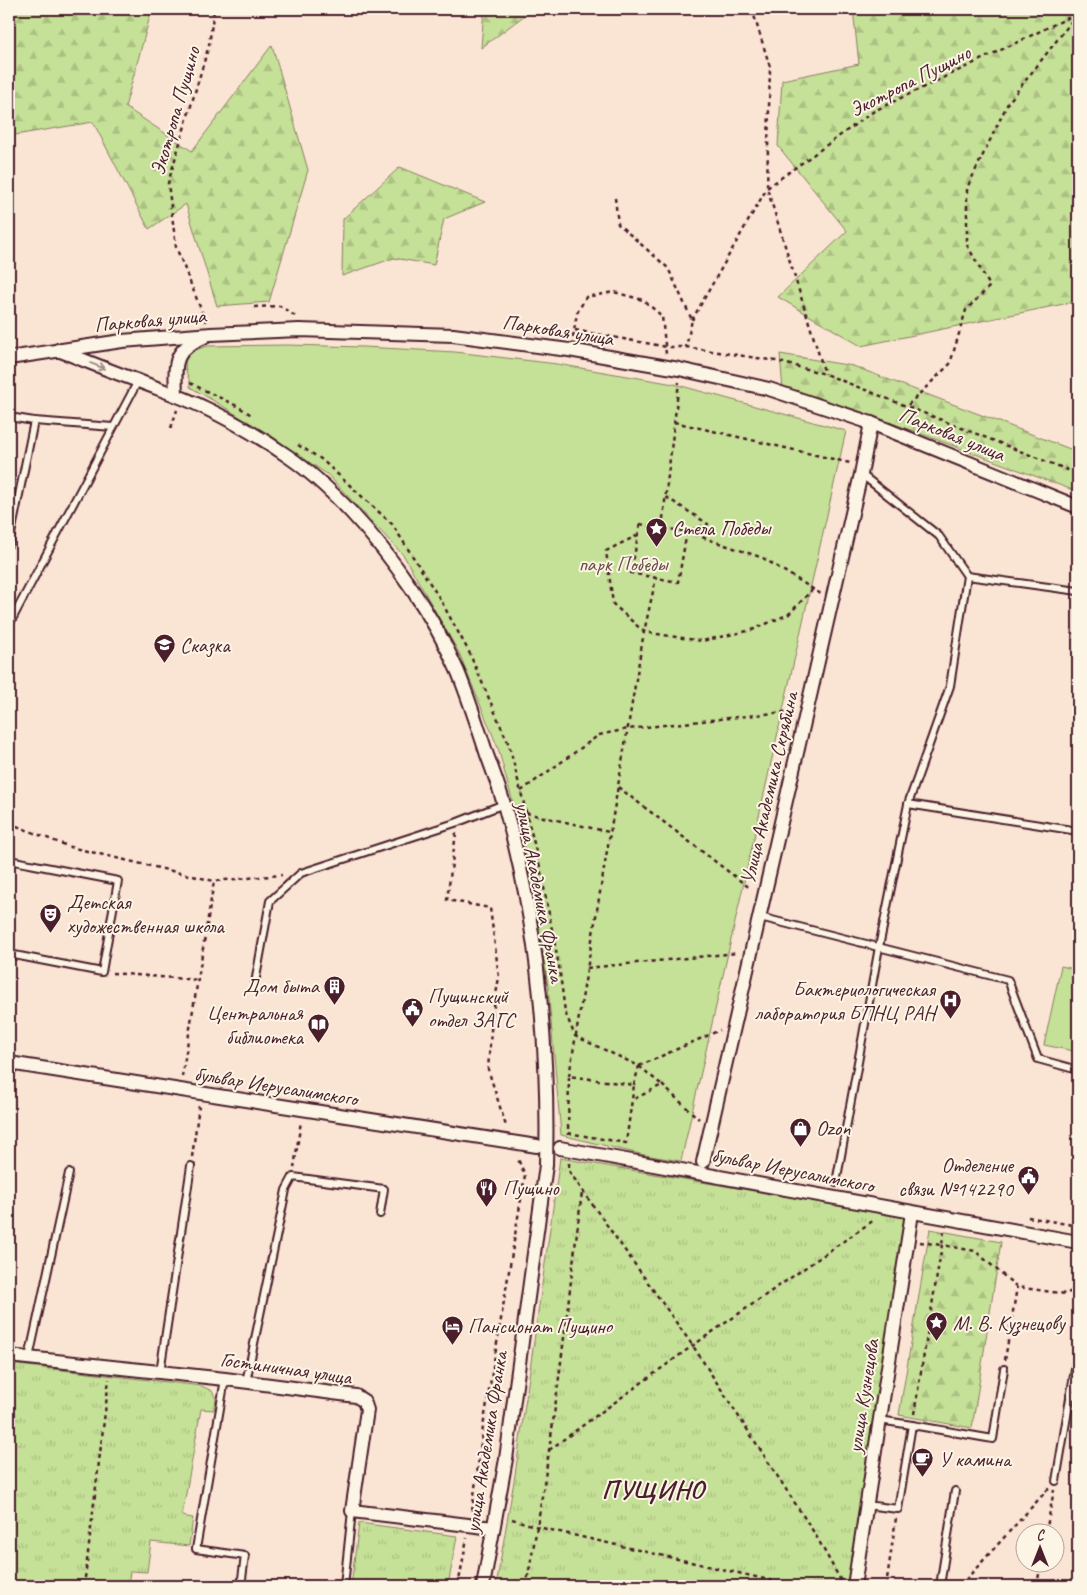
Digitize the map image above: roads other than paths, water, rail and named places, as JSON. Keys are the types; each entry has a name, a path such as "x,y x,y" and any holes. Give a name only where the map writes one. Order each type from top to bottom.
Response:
{"street":[{"name":"Парковая улица","path":"9,358 122,341 299,330 453,335 570,350 769,389 871,422 1078,507"},
{"path":"176,395 175,370 179,354 190,342 211,334"},
{"name":"улица Академика Франка","path":"58,350 204,407 290,458 328,489 369,531 405,578 457,670 473,711 504,804 534,943 544,1054 546,1156 506,1460 483,1586"},
{"name":"Улица Академика Скрябина","path":"703,1162 871,422"},
{"name":"бульвар Иерусалимского","path":"9,1063 537,1146"},
{"name":"бульвар Иерусалимского","path":"564,1148 1078,1242"},
{"name":"улица Кузнецова","path":"854,1586 912,1213"},
{"name":"Гостиничная улица","path":"9,1356 225,1379 356,1396 364,1401 367,1410 352,1511"},
{"path":"352,1511 493,1528"}],"lane":[{"path":"9,625 138,381"},
{"path":"9,416 34,422 113,427"},
{"path":"9,544 34,422"},
{"path":"836,1182 879,947 908,804 950,686 967,576 940,536 860,469"},
{"path":"967,576 1078,591"},
{"path":"9,611 17,609"},
{"path":"255,982 270,901 301,873 458,822 504,804"},
{"path":"908,804 1078,831"},
{"path":"9,860 118,881 102,972 9,954"},
{"path":"760,917 1008,980 1038,1059 1078,1070"},
{"path":"160,1373 191,1166"},
{"path":"29,1358 69,1173"},
{"path":"246,1382 286,1190 292,1177 384,1189 380,1214"},
{"path":"1056,1481 1078,1351"},
{"path":"879,1420 992,1439 1004,1368"},
{"path":"225,1379 196,1549 245,1556 241,1586"},
{"path":"1070,1394 1078,1396"},
{"path":"866,1505 898,1509 912,1425"},
{"path":"940,1586 955,1491"},
{"path":"344,1586 352,1511"}],"place":[{"name":"Стела Победы","path":"656,547"},
{"name":"Сказка","path":"164,664"},
{"name":"Детская художественная школа","path":"51,933"},
{"name":"Дом быта","path":"335,1005"},
{"name":"Бактериологическая лаборатория БПНЦ РАН","path":"951,1020"},
{"name":"Пущинский отдел ЗАГС","path":"412,1027"},
{"name":"Центральная библиотека","path":"319,1044"},
{"name":"Ozon","path":"800,1147"},
{"name":"Отделение связи №142290","path":"1029,1196"},
{"name":"Пущино","path":"487,1207"},
{"name":"М. В. Кузнецову","path":"937,1342"},
{"name":"Пансионат Пущино","path":"452,1345"},
{"name":"У камина","path":"923,1478"}],"district":[{"name":"ПУЩИНО","path":"653,1489"}],"park label":[{"name":"парк Победы","path":"623,564"}]}
